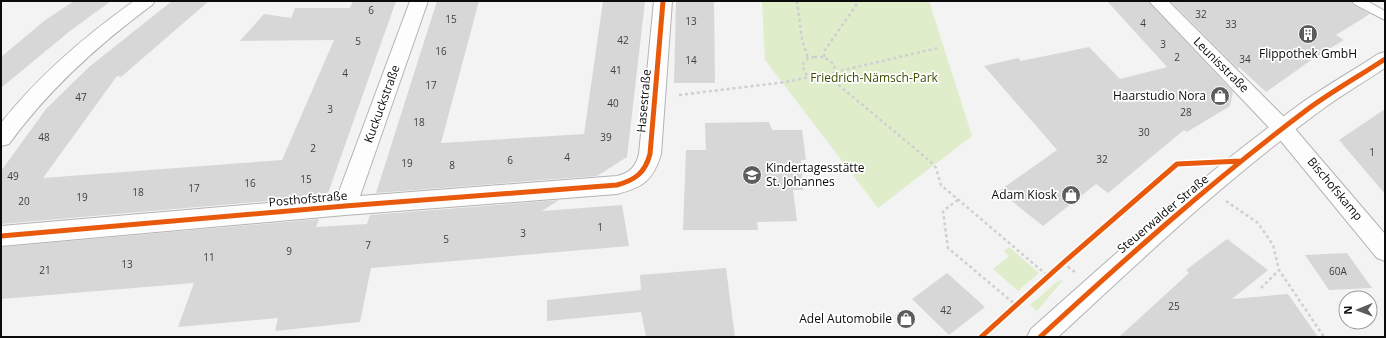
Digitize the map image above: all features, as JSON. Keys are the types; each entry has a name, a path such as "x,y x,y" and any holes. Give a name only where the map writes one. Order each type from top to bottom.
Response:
{"street":[{"path":"4,131 60,70 82,50 146,1"},
{"name":"Kuckuckstraße","path":"345,206 419,1"},
{"name":"Hasestraße","path":"617,185 637,178 647,166 650,154 663,1"},
{"name":"Leunisstraße","path":"1158,1 1283,129"},
{"name":"Steuerwalder Straße","path":"1040,337 1141,244 1208,189 1305,111 1385,59"},
{"name":"Bischofskamp","path":"1283,129 1385,251"},
{"name":"Posthofstraße","path":"1,236 345,206 617,185"}],"lane":[{"path":"1358,1 1385,16"}],"path":[{"path":"797,1 802,39 808,58"},
{"path":"824,57 825,50 859,1"},
{"path":"654,98 786,82 810,77 822,79 829,77 835,72 938,48"},
{"path":"810,77 802,68 802,65 808,58 824,57 834,64 835,72"},
{"path":"829,77 931,162 936,168 941,185 1048,276"},
{"path":"1208,189 1258,223 1272,246 1279,270 1324,337"},
{"path":"958,200 943,211 948,248 1017,306"},
{"path":"1261,288 1279,270"}],"green space":[{"name":"Friedrich-Nämsch-Park","path":"762,1 929,1 972,136 878,208 765,60"},
{"path":"1009,247 1039,273 1018,291 993,269 1009,256 1004,251"},
{"path":"1063,280 1037,311 1030,305 1058,281"}],"building":[{"path":"74,1 111,1 70,31 1,88 1,57 44,21"},
{"path":"172,1 209,1 121,77 117,76 43,178 282,160 334,40 240,41 264,14 291,18 295,8 350,8 353,1 396,1 327,196 1,224 1,171 46,109 89,67"},
{"path":"437,1 479,1 441,143 584,134 603,1 645,1 627,157 597,176 376,193"},
{"path":"676,1 714,1 715,83 674,83"},
{"path":"1107,1 1148,1 1233,92 1230,106 1187,132 1184,130 1108,193 1096,184 1043,226 999,191 1057,150 984,66 1018,58 1021,61 1089,47 1120,79 1167,67"},
{"path":"1170,1 1351,1 1353,5 1370,14 1336,35 1344,40 1317,56 1266,92 1239,67 1238,69"},
{"path":"1385,109 1385,194 1339,140"},
{"path":"769,122 772,130 802,130 806,160 801,160 803,190 793,190 797,221 757,222 758,230 683,230 686,150 706,150 705,123"},
{"path":"559,200 542,211 622,205 629,246 371,268 360,322 275,331 278,318 178,327 194,283 1,299 1,247 319,219 316,227 367,224 370,215"},
{"path":"1227,239 1268,270 1232,299 1288,294 1318,337 1119,337 1189,273 1186,270"},
{"path":"1347,253 1372,288 1329,290 1305,255"},
{"path":"726,268 735,337 646,337 641,312 547,321 547,300 641,290 640,275"},
{"path":"947,273 985,307 949,335 912,299"}],"cycle path":[{"path":"1,236 345,206 617,185 630,181 635,179 643,172 650,154 663,1"},
{"path":"1040,337 1141,245 1241,161 1305,111 1385,59"},
{"path":"981,337 1063,263 1177,164 1241,161"}],"place":[{"name":"Flippothek GmbH","path":"1308,34"},
{"name":"Haarstudio Nora","path":"1220,96"},
{"name":"Kindertagesstätte St. Johannes","path":"752,175"},
{"name":"Adam Kiosk","path":"1071,195"},
{"name":"Adel Automobile","path":"906,319"}]}
